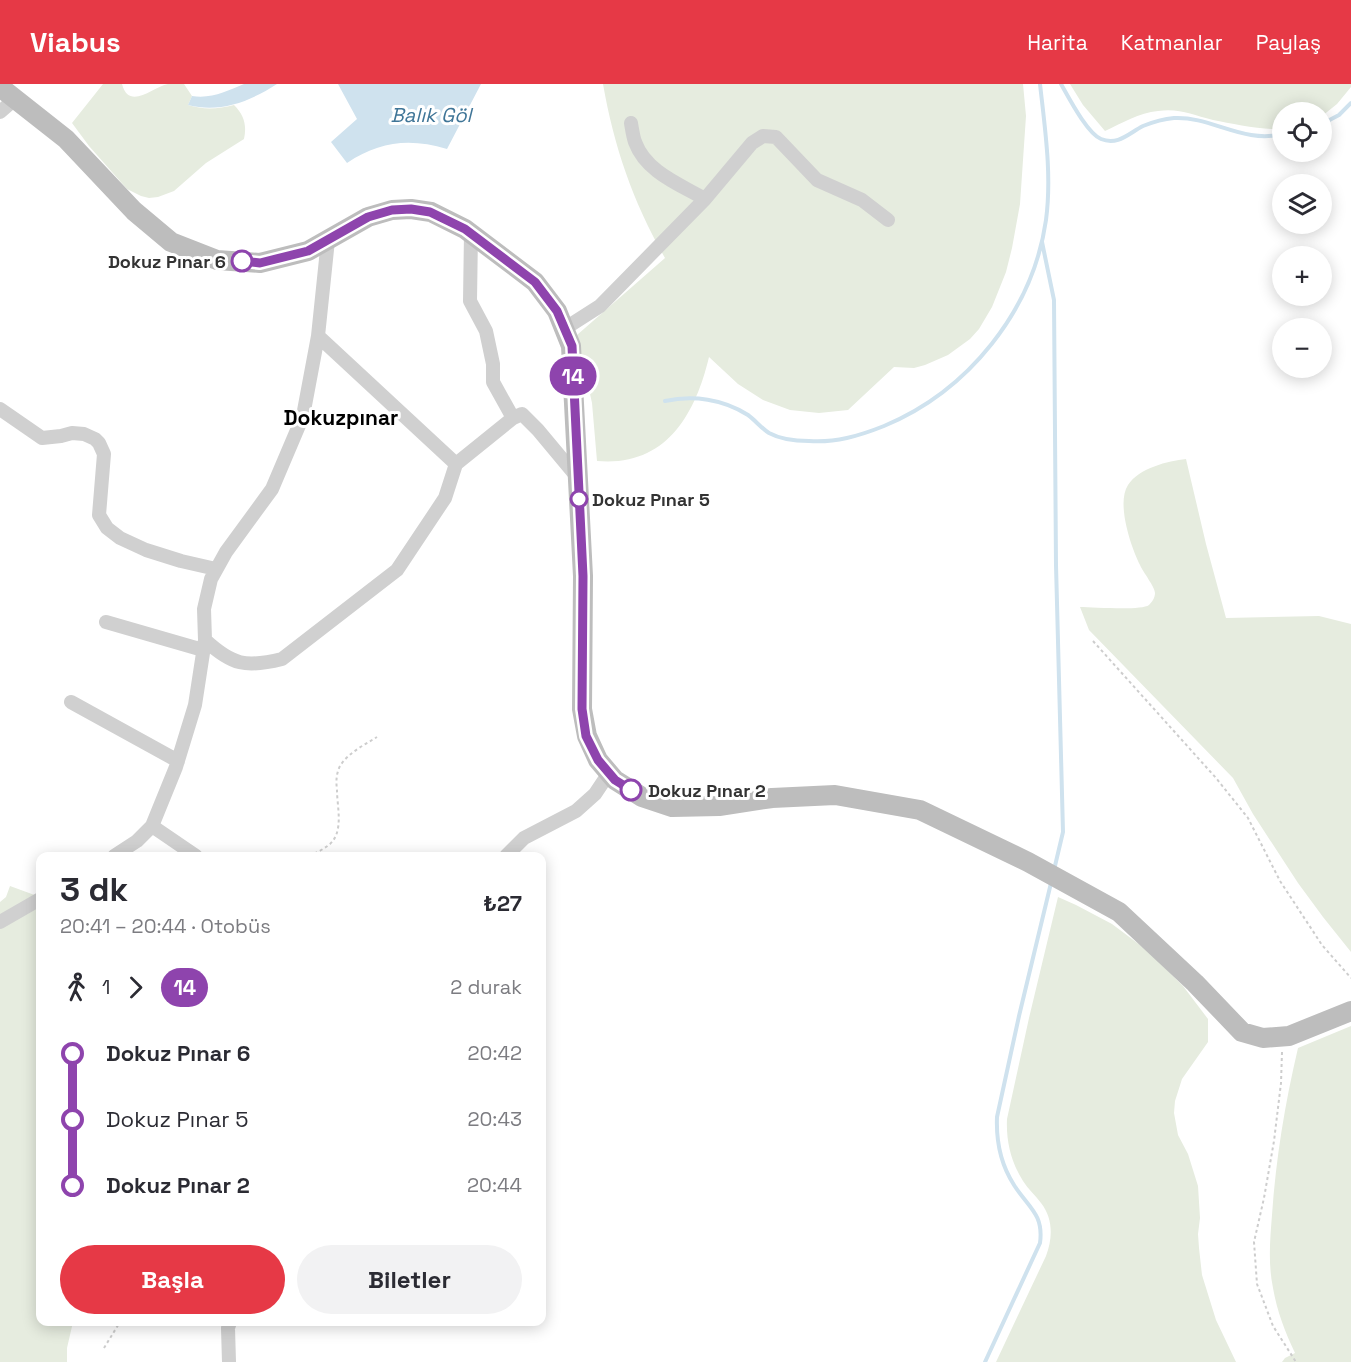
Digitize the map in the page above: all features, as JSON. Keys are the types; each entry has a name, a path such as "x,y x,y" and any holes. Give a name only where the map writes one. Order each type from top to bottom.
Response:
{"street":[{"path":"0,112 8,93 66,139 134,211 171,242 217,260 260,263 308,251 368,217 392,210 411,209 430,212 465,229 535,282 557,311 572,346 583,576 582,709 586,736 598,760 615,780 642,797 672,807 719,806 772,798 835,795 920,810 1028,862 1119,912 1195,983 1242,1032 1263,1038 1289,1036 1351,1011"},
{"path":"631,123 634,141 643,157 655,170 705,199"},
{"path":"564,328 600,306 705,199 757,138 769,135 776,137 817,180 862,200 888,220"},
{"path":"471,233 470,301 486,331 493,364 494,382 513,418"},
{"path":"120,852 137,841 152,826 178,761 195,705 204,645 204,609 211,579 226,552 272,489 303,416 318,336 328,240"},
{"path":"318,336 456,464"},
{"path":"0,409 42,438 72,434 95,439 104,454 99,515 107,528 120,538 146,550 216,569"},
{"path":"106,622 204,645 240,663 262,664 282,659 397,570 445,498 456,464 513,418 522,414 578,478"},
{"path":"71,702 178,761"},
{"path":"510,852 524,838 576,812 595,794 609,773"},
{"path":"152,826 189,852"},
{"path":"0,922 36,902"},
{"path":"229,1326 229,1362"}],"path":[{"path":"1094,641 1216,778 1248,818 1280,881 1322,945 1351,978"},
{"path":"316,852 329,845 338,832 336,785 341,764 357,749 377,737"},
{"path":"1282,1037 1281,1083 1274,1141 1254,1242 1257,1284 1273,1326 1296,1362"},
{"path":"104,1348 118,1326"}],"shaded area":[{"path":"103,84 122,84 125,92 136,97 168,84 184,84 192,96 188,105 211,108 234,105 244,120 244,139 206,163 174,191 158,197 141,196 127,189 72,123"},
{"path":"603,84 1023,84 1026,116 1020,204 1006,272 992,307 979,329 970,339 948,355 914,368 894,367 848,410 819,413 790,410 763,400 738,384 709,357 695,399 685,417 659,446 641,456 621,461 597,461 592,403 577,335 665,258 643,216 626,174"},
{"path":"1070,84 1351,84 1351,87 1332,108 1332,102 1272,102 1272,129 1166,110 1137,116 1105,131 1083,105"},
{"path":"1186,459 1226,618 1319,616 1351,624 1351,952 1298,883 1253,814 1233,778 1089,630 1080,607 1137,608 1149,605 1152,601 1155,595 1154,590 1136,557 1126,525 1125,493 1133,479 1146,470"},
{"path":"10,886 36,896 36,1326 72,1326 67,1348 67,1362 0,1362 0,902 6,897"},
{"path":"1058,897 1112,924 1148,951 1183,986 1208,1019 1208,1042 1182,1079 1174,1113 1178,1135 1188,1154 1198,1186 1200,1218 1198,1234 1202,1275 1216,1320 1236,1362 996,1362 1046,1256 1050,1242 1051,1228 1048,1215 1023,1181 1012,1159 1007,1135 1007,1119"},
{"path":"1351,1026 1351,1362 1282,1362 1295,1353 1277,1305 1271,1279 1270,1252 1276,1173 1289,1089 1298,1048"}],"water":[{"path":"244,84 277,84 245,101 223,107 188,105 192,96 213,95"},
{"name":"Balık Göl","path":"338,84 481,84 447,149 420,143 396,144 371,150 347,163 331,142 357,119"}],"waterway":[{"path":"665,401 686,398 718,402 748,415 773,435 794,440 828,441 847,438 884,426 915,411 943,392 992,344 1011,316 1027,286 1039,254 1048,203 1047,152 1040,84"},
{"path":"1061,84 1090,130 1107,141 1118,140 1143,126 1174,118 1201,121 1241,133 1272,135"},
{"path":"1332,119 1351,103"},
{"path":"1042,242 1054,300 1056,565 1063,832 1054,870"},
{"path":"985,1362 1040,1243 1040,1225 1034,1211 1009,1177 1003,1161 997,1135 997,1117 1051,883"}],"bus line":[{"name":"14","path":"242,261 260,263 308,251 368,217 392,210 411,209 430,212 465,229 506,259 535,282 557,311 572,346 583,576 582,709 586,736 598,760 615,780 631,790"}],"place":[{"name":"Dokuz Pınar 6","path":"242,261"},
{"name":"Dokuz Pınar 5","path":"579,499"},
{"name":"Dokuz Pınar 2","path":"631,790"}],"district":[{"name":"Dokuzpınar","path":"341,417"}]}
